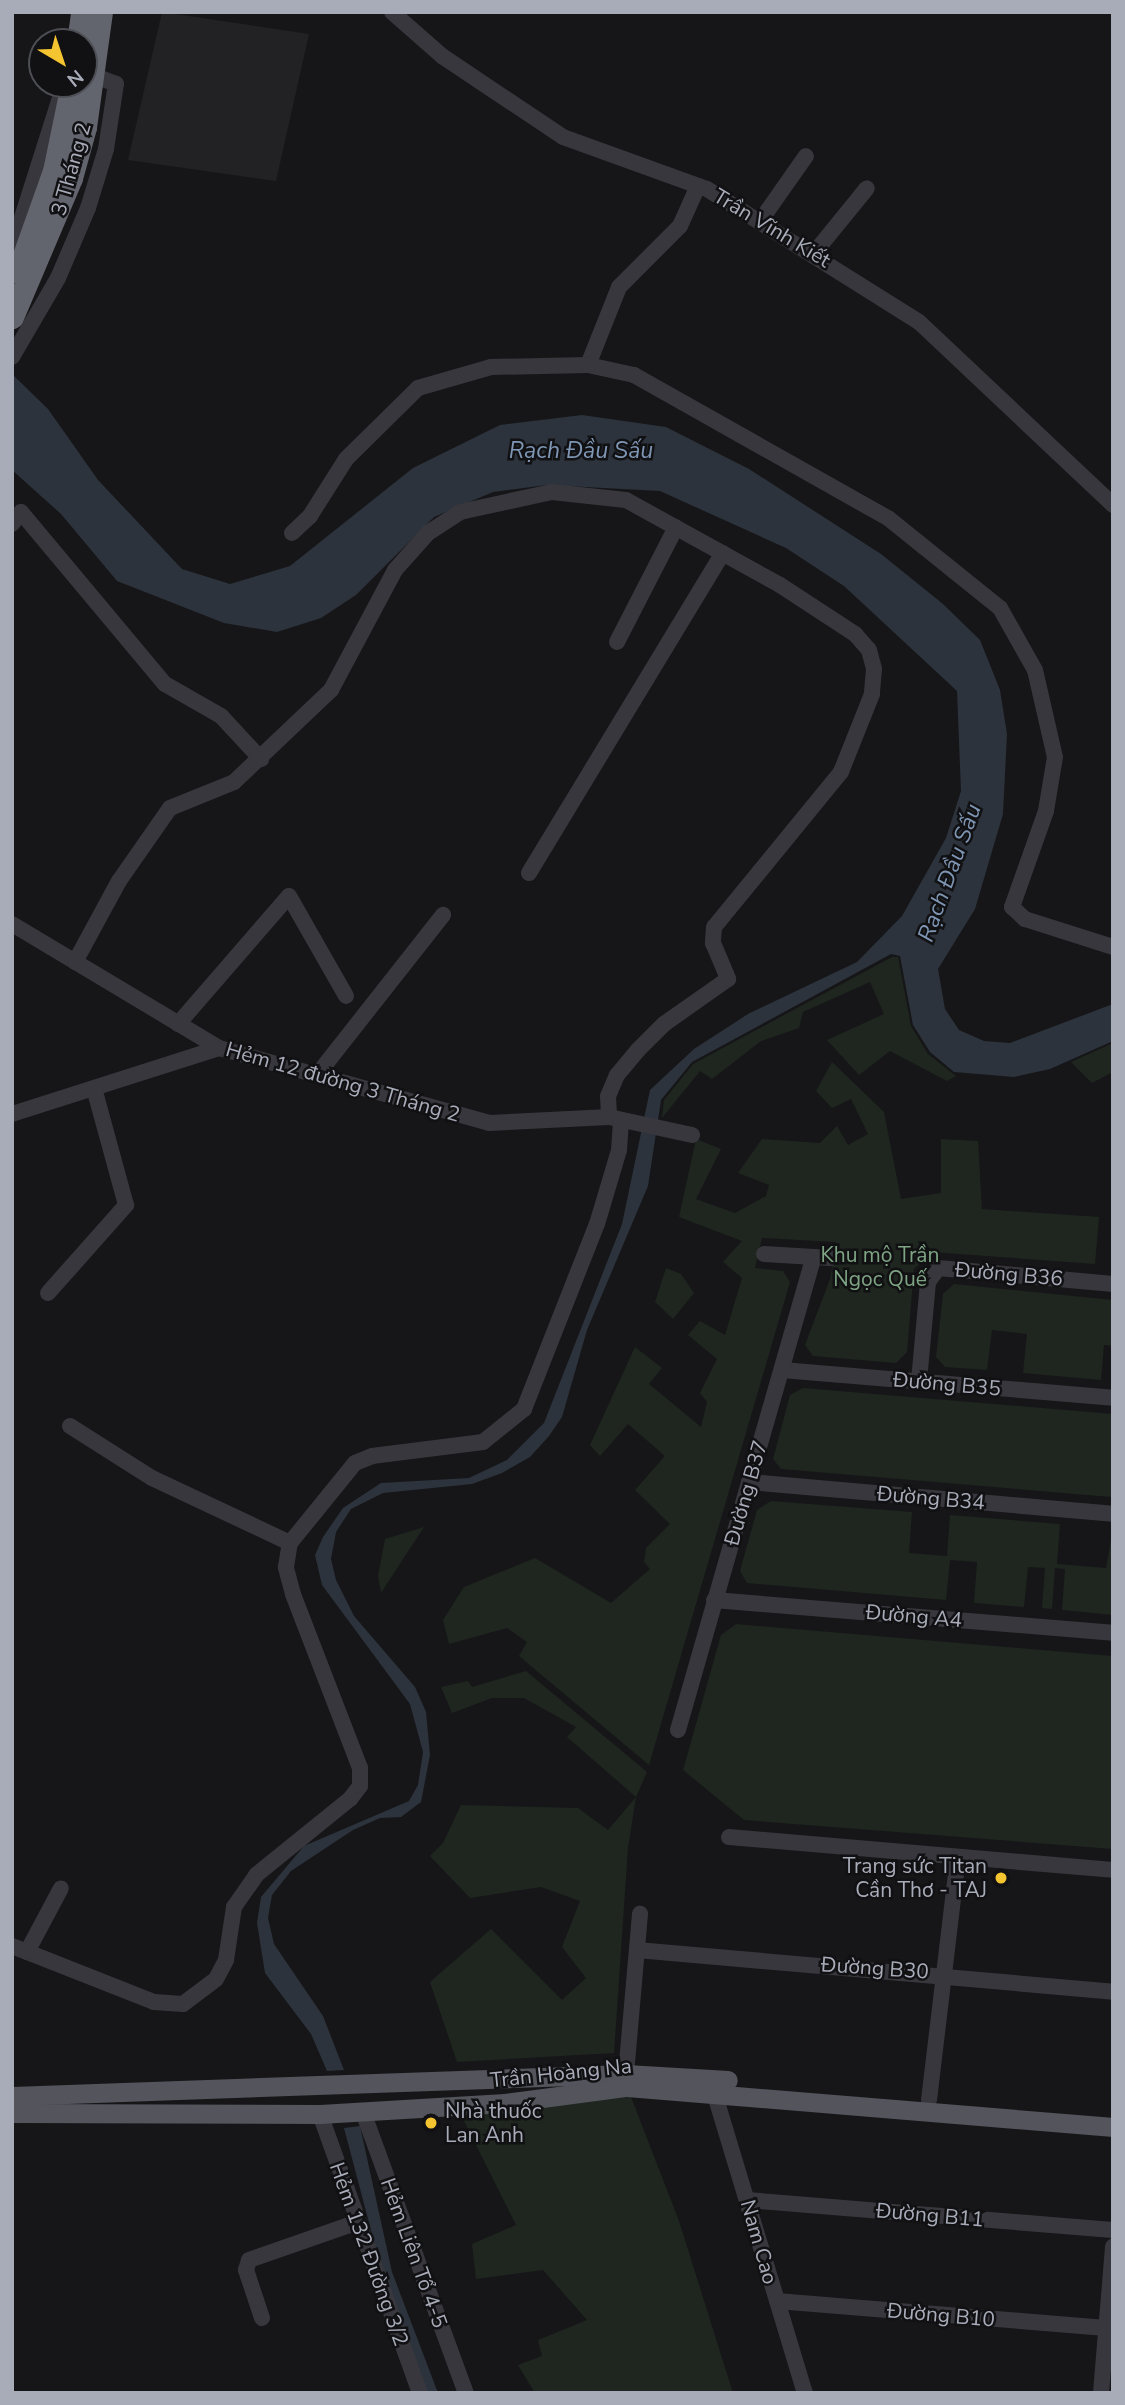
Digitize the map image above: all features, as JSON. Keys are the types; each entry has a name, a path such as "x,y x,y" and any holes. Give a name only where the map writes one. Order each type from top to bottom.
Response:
{"highway":[{"name":"3 Tháng 2","path":"98,40 102,12"},
{"name":"3 Tháng 2","path":"12,282 63,174 71,98"},
{"name":"3 Tháng 2","path":"12,317 63,174 86,98"}],"main road":[{"name":"Trần Hoàng Na","path":"12,2096 312,2089 626,2074 1113,2116"},
{"path":"358,2087 363,2112"},
{"name":"Trần Hoàng Na","path":"12,2113 320,2114 628,2087 715,2091 1113,2127"},
{"path":"312,2089 320,2114"}],"street":[{"name":"Trần Vĩnh Kiết","path":"393,12 442,56 563,137 698,186 815,252 919,322 1113,505"},
{"path":"12,357 58,278 106,149 116,84 98,77"},
{"path":"12,248 57,98"},
{"path":"761,220 806,156"},
{"path":"588,365 619,287 680,226 698,186"},
{"path":"815,252 867,188"},
{"path":"292,533 310,516 346,459 418,388 491,367 588,365 634,375 888,518 952,564 1000,608 1035,670 1055,757 1052,789 1012,907 1025,919 1113,947"},
{"path":"61,1888 20,1949 154,2002 183,2004 216,1979 226,1959 234,1906 256,1875 360,1786 360,1768 293,1594 286,1567 290,1544 355,1463 372,1456 484,1442 524,1409 597,1224 619,1150 618,1119 608,1096 617,1075 664,1024 728,979 713,943 714,927 841,772 872,694 869,650 855,634 723,553 626,500 552,492 460,512 428,533 395,570 331,690 261,759 227,787 183,799 164,814 75,962"},
{"path":"12,524 22,512 165,684 221,716 261,759"},
{"path":"617,642 676,527"},
{"path":"529,873 723,553"},
{"path":"178,1024 289,896 346,996"},
{"path":"317,1075 443,915"},
{"name":"Hẻm 12 đường 3 Tháng 2","path":"12,924 219,1048 489,1123 618,1119 692,1135"},
{"path":"12,1114 219,1048"},
{"path":"48,1293 126,1205 94,1088"},
{"path":"764,1254 831,1258"},
{"name":"Đường B37","path":"678,1730 814,1257"},
{"name":"Đường B36","path":"919,1381 928,1282 938,1269 1113,1284"},
{"name":"Đường B35","path":"782,1370 1113,1398"},
{"path":"70,1426 152,1478 290,1544"},
{"name":"Đường B34","path":"749,1482 1113,1514"},
{"name":"Đường A4","path":"714,1600 1113,1633"},
{"path":"729,1837 1113,1870"},
{"path":"929,2100 958,1858"},
{"path":"626,2074 640,1914"},
{"name":"Đường B30","path":"637,1950 945,1974 1113,1992"},
{"name":"Nam Cao","path":"715,2091 805,2393"},
{"name":"Hẻm Liên Tổ 4-5","path":"363,2112 466,2393"},
{"name":"Hẻm 132 Đường 3/2","path":"320,2114 355,2223 420,2393"},
{"name":"Đường B11","path":"747,2200 1113,2230"},
{"path":"262,2318 246,2270 249,2260 355,2223"},
{"path":"1101,2393 1113,2246"},
{"name":"Đường B10","path":"777,2301 1106,2328"}],"shaded area":[{"path":"162,12 309,34 276,181 128,160"}],"green space":[{"path":"892,957 898,957 911,1026 928,1054 956,1076 947,1081 890,1051 859,1075 827,1040 884,1014 870,982 803,1012 799,1028 761,1041 712,1079 700,1071 662,1118 664,1100 693,1064"},
{"path":"1113,1043 1113,1072 1092,1083 1071,1062"},
{"name":"Khu mộ Trần Ngọc Quế","path":"832,1062 884,1112 901,1199 941,1193 941,1139 978,1141 982,1209 1099,1217 1095,1264 932,1252 914,1269 907,1352 896,1363 813,1356 805,1345 830,1279 836,1242 762,1238 755,1268 783,1271 790,1282 649,1765 519,1656 527,1642 507,1628 449,1644 443,1620 464,1587 535,1558 611,1603 650,1569 644,1562 646,1548 670,1524 635,1490 665,1456 628,1424 600,1456 590,1445 635,1347 662,1368 649,1384 701,1427 707,1402 700,1393 717,1359 688,1335 700,1321 725,1335 742,1278 723,1262 742,1241 679,1217 696,1139 721,1149 696,1199 735,1213 766,1196 769,1185 738,1173 762,1139 820,1143 837,1126 848,1145 868,1134 851,1099 832,1108 816,1091"},
{"path":"666,1268 681,1274 694,1293 673,1319 655,1302"},
{"path":"954,1284 1113,1300 1113,1346 1104,1345 1101,1380 1023,1373 1027,1334 992,1330 987,1370 945,1367 936,1357 943,1294"},
{"path":"803,1388 1113,1414 1111,1497 781,1469 773,1459 790,1395"},
{"path":"771,1501 912,1512 909,1553 947,1556 950,1515 1060,1524 1057,1564 1106,1568 1113,1528 1113,1615 1062,1610 1065,1569 1055,1568 1052,1609 1042,1608 1045,1568 1028,1567 1024,1607 974,1603 977,1562 950,1560 946,1600 747,1583 740,1571 757,1510"},
{"path":"424,1527 381,1593 378,1576 385,1539"},
{"path":"736,1624 1113,1656 1113,1849 744,1820 683,1770 721,1635"},
{"path":"526,1671 647,1772 636,1797 567,1737 576,1727 524,1698 492,1698 452,1713 441,1687 468,1681 472,1687"},
{"path":"636,1797 628,1848 614,2053 457,2062 430,1982 491,1929 562,2000 586,1978 562,1947 580,1901 541,1887 470,1898 430,1856 443,1843 461,1805 578,1808 608,1830"},
{"path":"631,2097 679,2221 733,2393 535,2393 518,2365 542,2356 538,2340 587,2320 543,2270 476,2279 472,2244 516,2225 460,2113"}],"water":[{"name":"Rạch Đầu Sấu","path":"12,374 48,409 98,480 182,569 230,584 290,566 413,468 500,425 582,415 666,427 749,469 881,554 943,604 980,640 1000,690 1007,734 1003,814 975,909 938,969 945,1009 959,1030 984,1041 1010,1043 1113,1004 1113,1041 1050,1069 1014,1077 954,1072 930,1052 913,1025 900,956 891,954 692,1062 661,1100 648,1186 587,1330 562,1417 549,1436 530,1457 502,1473 472,1484 383,1493 351,1509 336,1532 331,1559 336,1580 354,1616 415,1687 426,1712 430,1755 421,1802 401,1817 380,1818 353,1830 291,1871 272,1895 268,1918 274,1944 323,2016 344,2070 327,2071 311,2034 265,1973 257,1923 261,1897 304,1846 409,1801 418,1785 423,1752 410,1704 322,1585 315,1555 323,1537 343,1508 381,1483 469,1478 507,1460 544,1423 622,1224 650,1090 694,1049 748,1014 857,962 902,916 946,838 961,791 957,691 844,586 786,548 660,491 547,485 493,492 434,517 356,595 321,618 277,632 224,623 117,581 61,514 12,470"},
{"path":"360,2126 392,2272 438,2393 428,2393 390,2302 344,2128"}],"place":[{"name":"Trang sức Titan Cần Thơ - TAJ","path":"1001,1878"},
{"name":"Nhà thuốc Lan Anh","path":"431,2123"}]}
